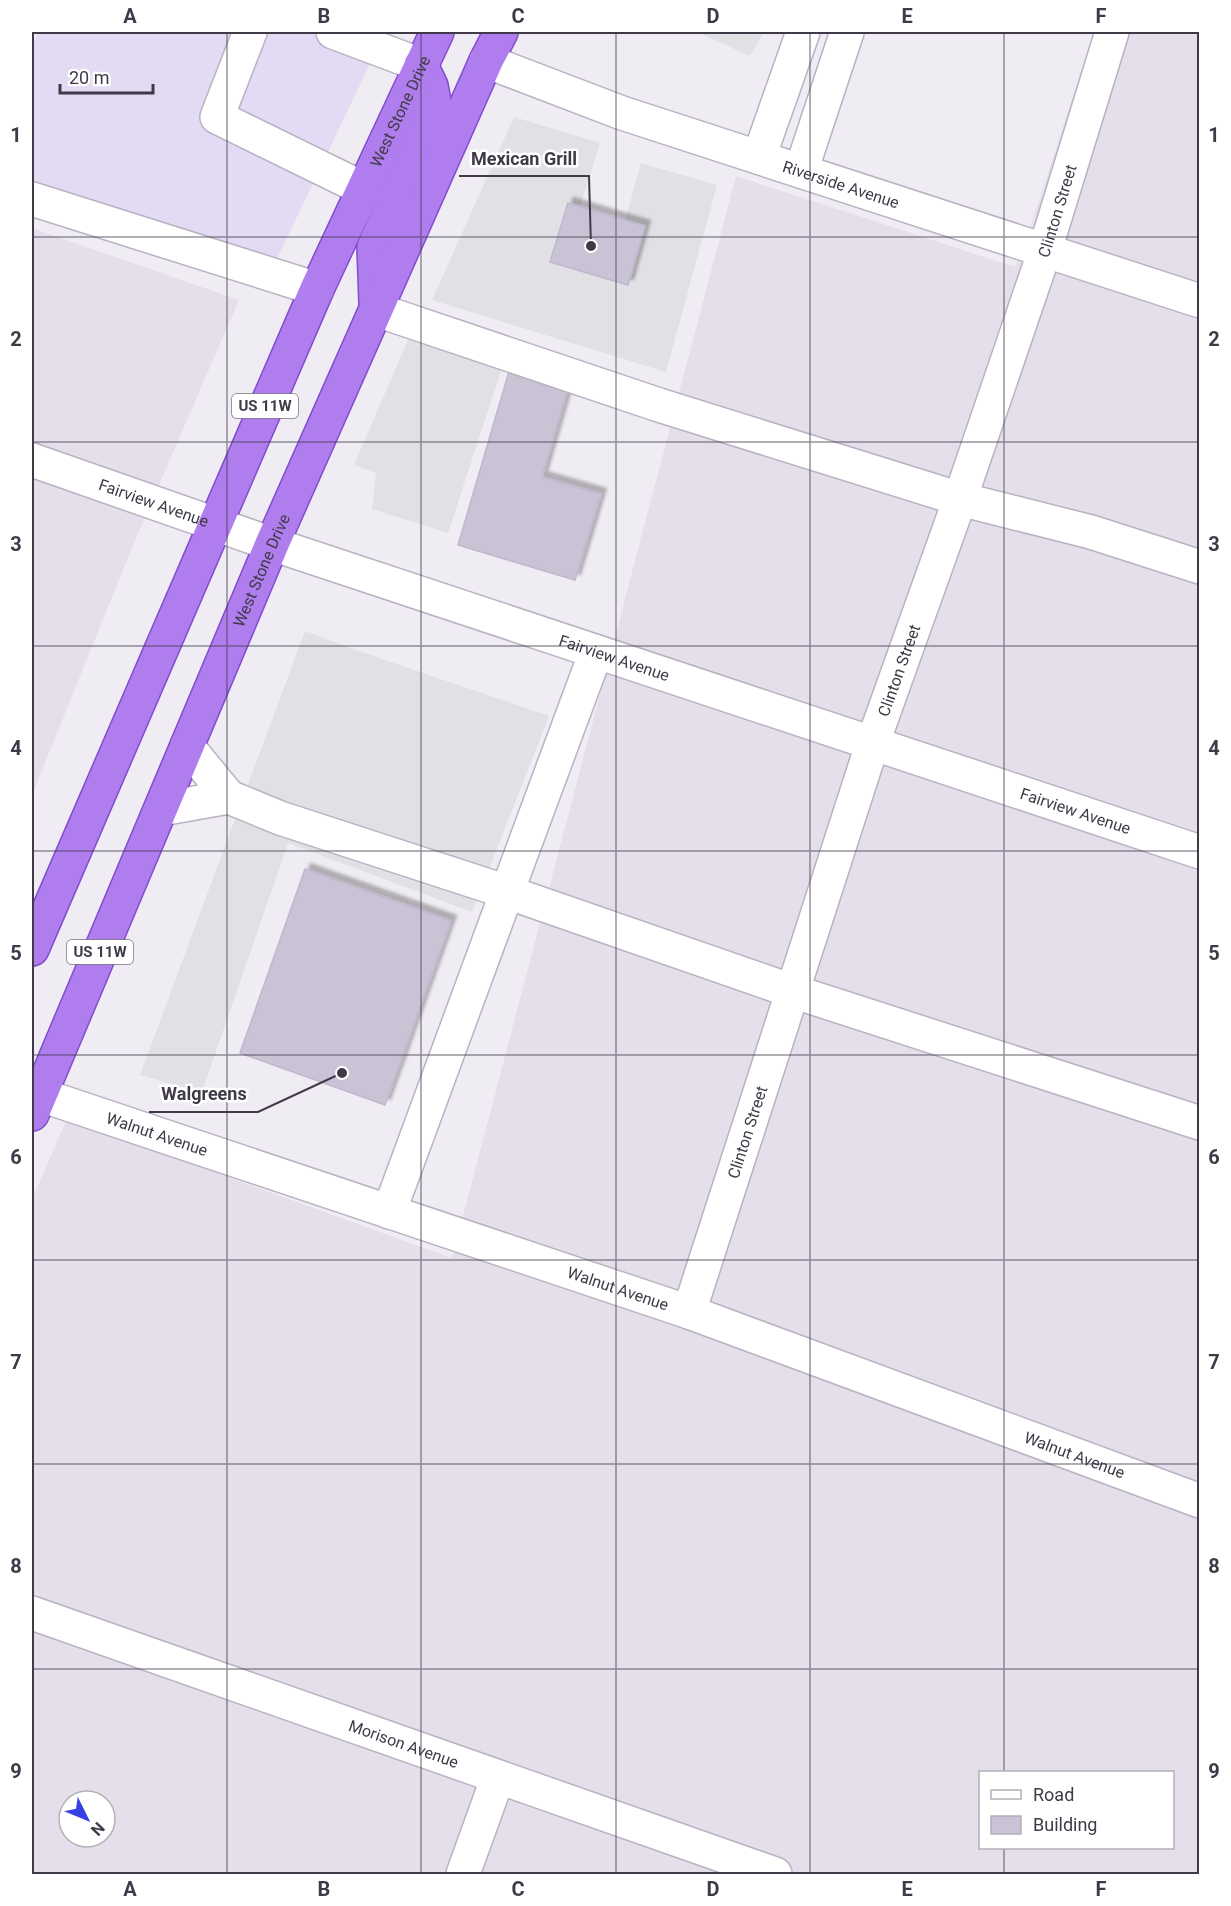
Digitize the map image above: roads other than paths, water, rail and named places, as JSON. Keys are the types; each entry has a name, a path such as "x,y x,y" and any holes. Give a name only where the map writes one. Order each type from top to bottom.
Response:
{"highway":[{"name":"West Stone Drive","path":"32,949 317,289 437,32"},
{"path":"475,32 475,39 486,62"},
{"name":"West Stone Drive","path":"34,1101 161,809 272,544 501,32"},
{"path":"377,310 374,247 435,106 431,86 421,64"}],"street":[{"path":"250,32 217,117 364,189"},
{"path":"333,32 421,64"},
{"path":"759,157 803,32"},
{"path":"801,171 847,32"},
{"name":"Clinton Street","path":"689,1312 872,745 960,500 1045,250 1113,32"},
{"name":"Riverside Avenue","path":"486,62 622,113 1200,302"},
{"path":"32,199 317,289"},
{"path":"377,310 659,405 960,500 1091,532 1200,567"},
{"name":"Fairview Avenue","path":"32,460 272,544 1200,852"},
{"path":"389,1212 596,652"},
{"path":"187,746 229,797 280,818 507,892 792,991 1200,1123"},
{"path":"161,809 229,797"},
{"name":"Walnut Avenue","path":"34,1101 389,1212 689,1312 1200,1501"},
{"name":"Morison Avenue","path":"32,1613 776,1875"},
{"path":"463,1875 498,1777"}],"place":[{"name":"Mexican Grill","path":"591,246"},
{"name":"Walgreens","path":"342,1073"}]}
